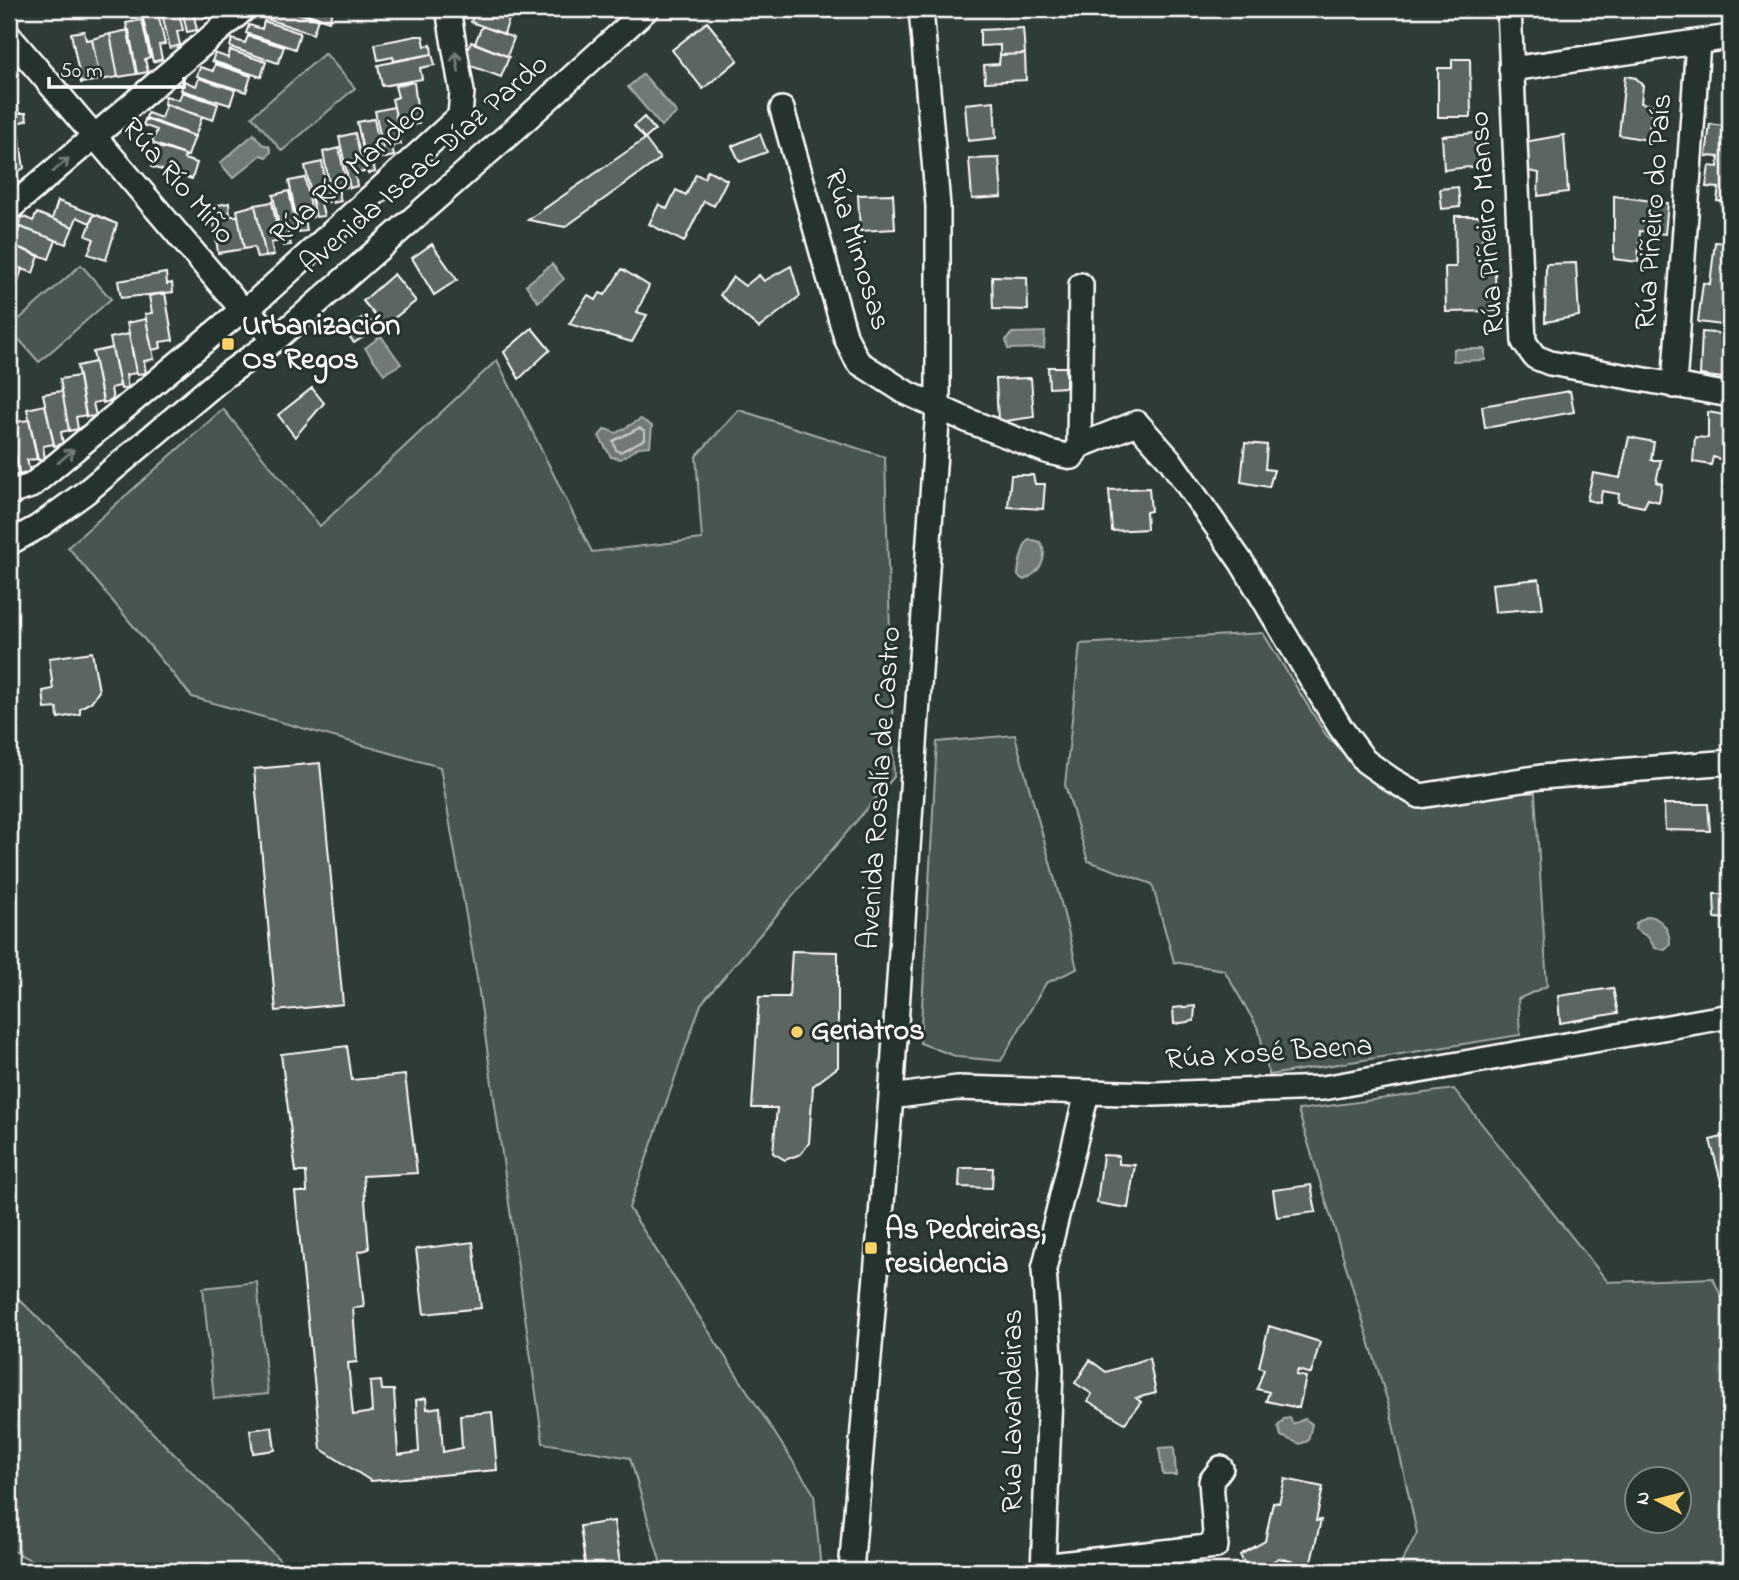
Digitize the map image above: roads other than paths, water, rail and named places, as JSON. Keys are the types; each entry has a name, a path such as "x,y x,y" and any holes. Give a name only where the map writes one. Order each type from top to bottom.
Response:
{"street":[{"path":"9,209 244,9"},
{"name":"Rúa Río Mandeo","path":"9,493 31,486 245,311 460,116 463,92 448,9"},
{"name":"Avenida Isaac Díaz Pardo","path":"9,543 38,527 86,492 223,377 275,340 647,9"},
{"name":"Avenida Rosalía de Castro","path":"851,1571 891,1097 937,408 937,206 921,9"},
{"name":"Rúa Piñeiro Manso","path":"1509,9 1524,342 1535,357 1550,363 1730,395"},
{"name":"Rúa Río Miño","path":"9,36 245,311 275,340"},
{"path":"1511,69 1730,37"},
{"name":"Rúa Piñeiro do País","path":"1674,386 1698,42"},
{"name":"Rúa Mimosas","path":"782,109 842,325 858,362 905,392 937,408 1049,452 1072,457 1079,446"},
{"path":"1081,285 1079,446 1137,423 1170,460 1242,563 1340,727 1359,753 1392,780 1420,796 1541,777 1721,763"},
{"name":"Rúa Xosé Baena","path":"891,1097 957,1088 1154,1094 1322,1088 1730,1016"},
{"name":"Rúa Lavandeiras","path":"1087,1093 1044,1269 1051,1370 1043,1569 1216,1546 1211,1481 1221,1468"}],"water":[{"path":"643,74 677,113 661,126 628,87"},
{"path":"254,134 262,144 269,146 271,152 267,157 261,155 233,178 220,163"},
{"path":"552,264 564,279 538,302 526,285"},
{"path":"1045,332 1044,348 1008,349 1006,340 1012,333"},
{"path":"381,336 401,364 384,374 365,348"},
{"path":"1454,349 1485,349 1485,360 1453,361"},
{"path":"641,419 652,426 650,446 639,447 621,459 611,457 599,436 605,429 616,433"},
{"path":"1029,539 1040,542 1044,554 1038,569 1024,580 1018,576 1018,572"},
{"path":"1648,916 1658,919 1667,930 1670,945 1665,950 1655,948 1648,937 1635,929 1636,923"},
{"path":"1290,1418 1293,1424 1305,1419 1312,1424 1308,1441 1300,1444 1281,1436 1278,1426 1284,1419"},
{"path":"1174,1447 1176,1475 1163,1475 1159,1448"}],"place":[{"name":"Urbanización Os Regos","path":"228,344"},
{"name":"Geriatros","path":"797,1032"},
{"name":"As Pedreiras, residencia","path":"871,1248"}]}
